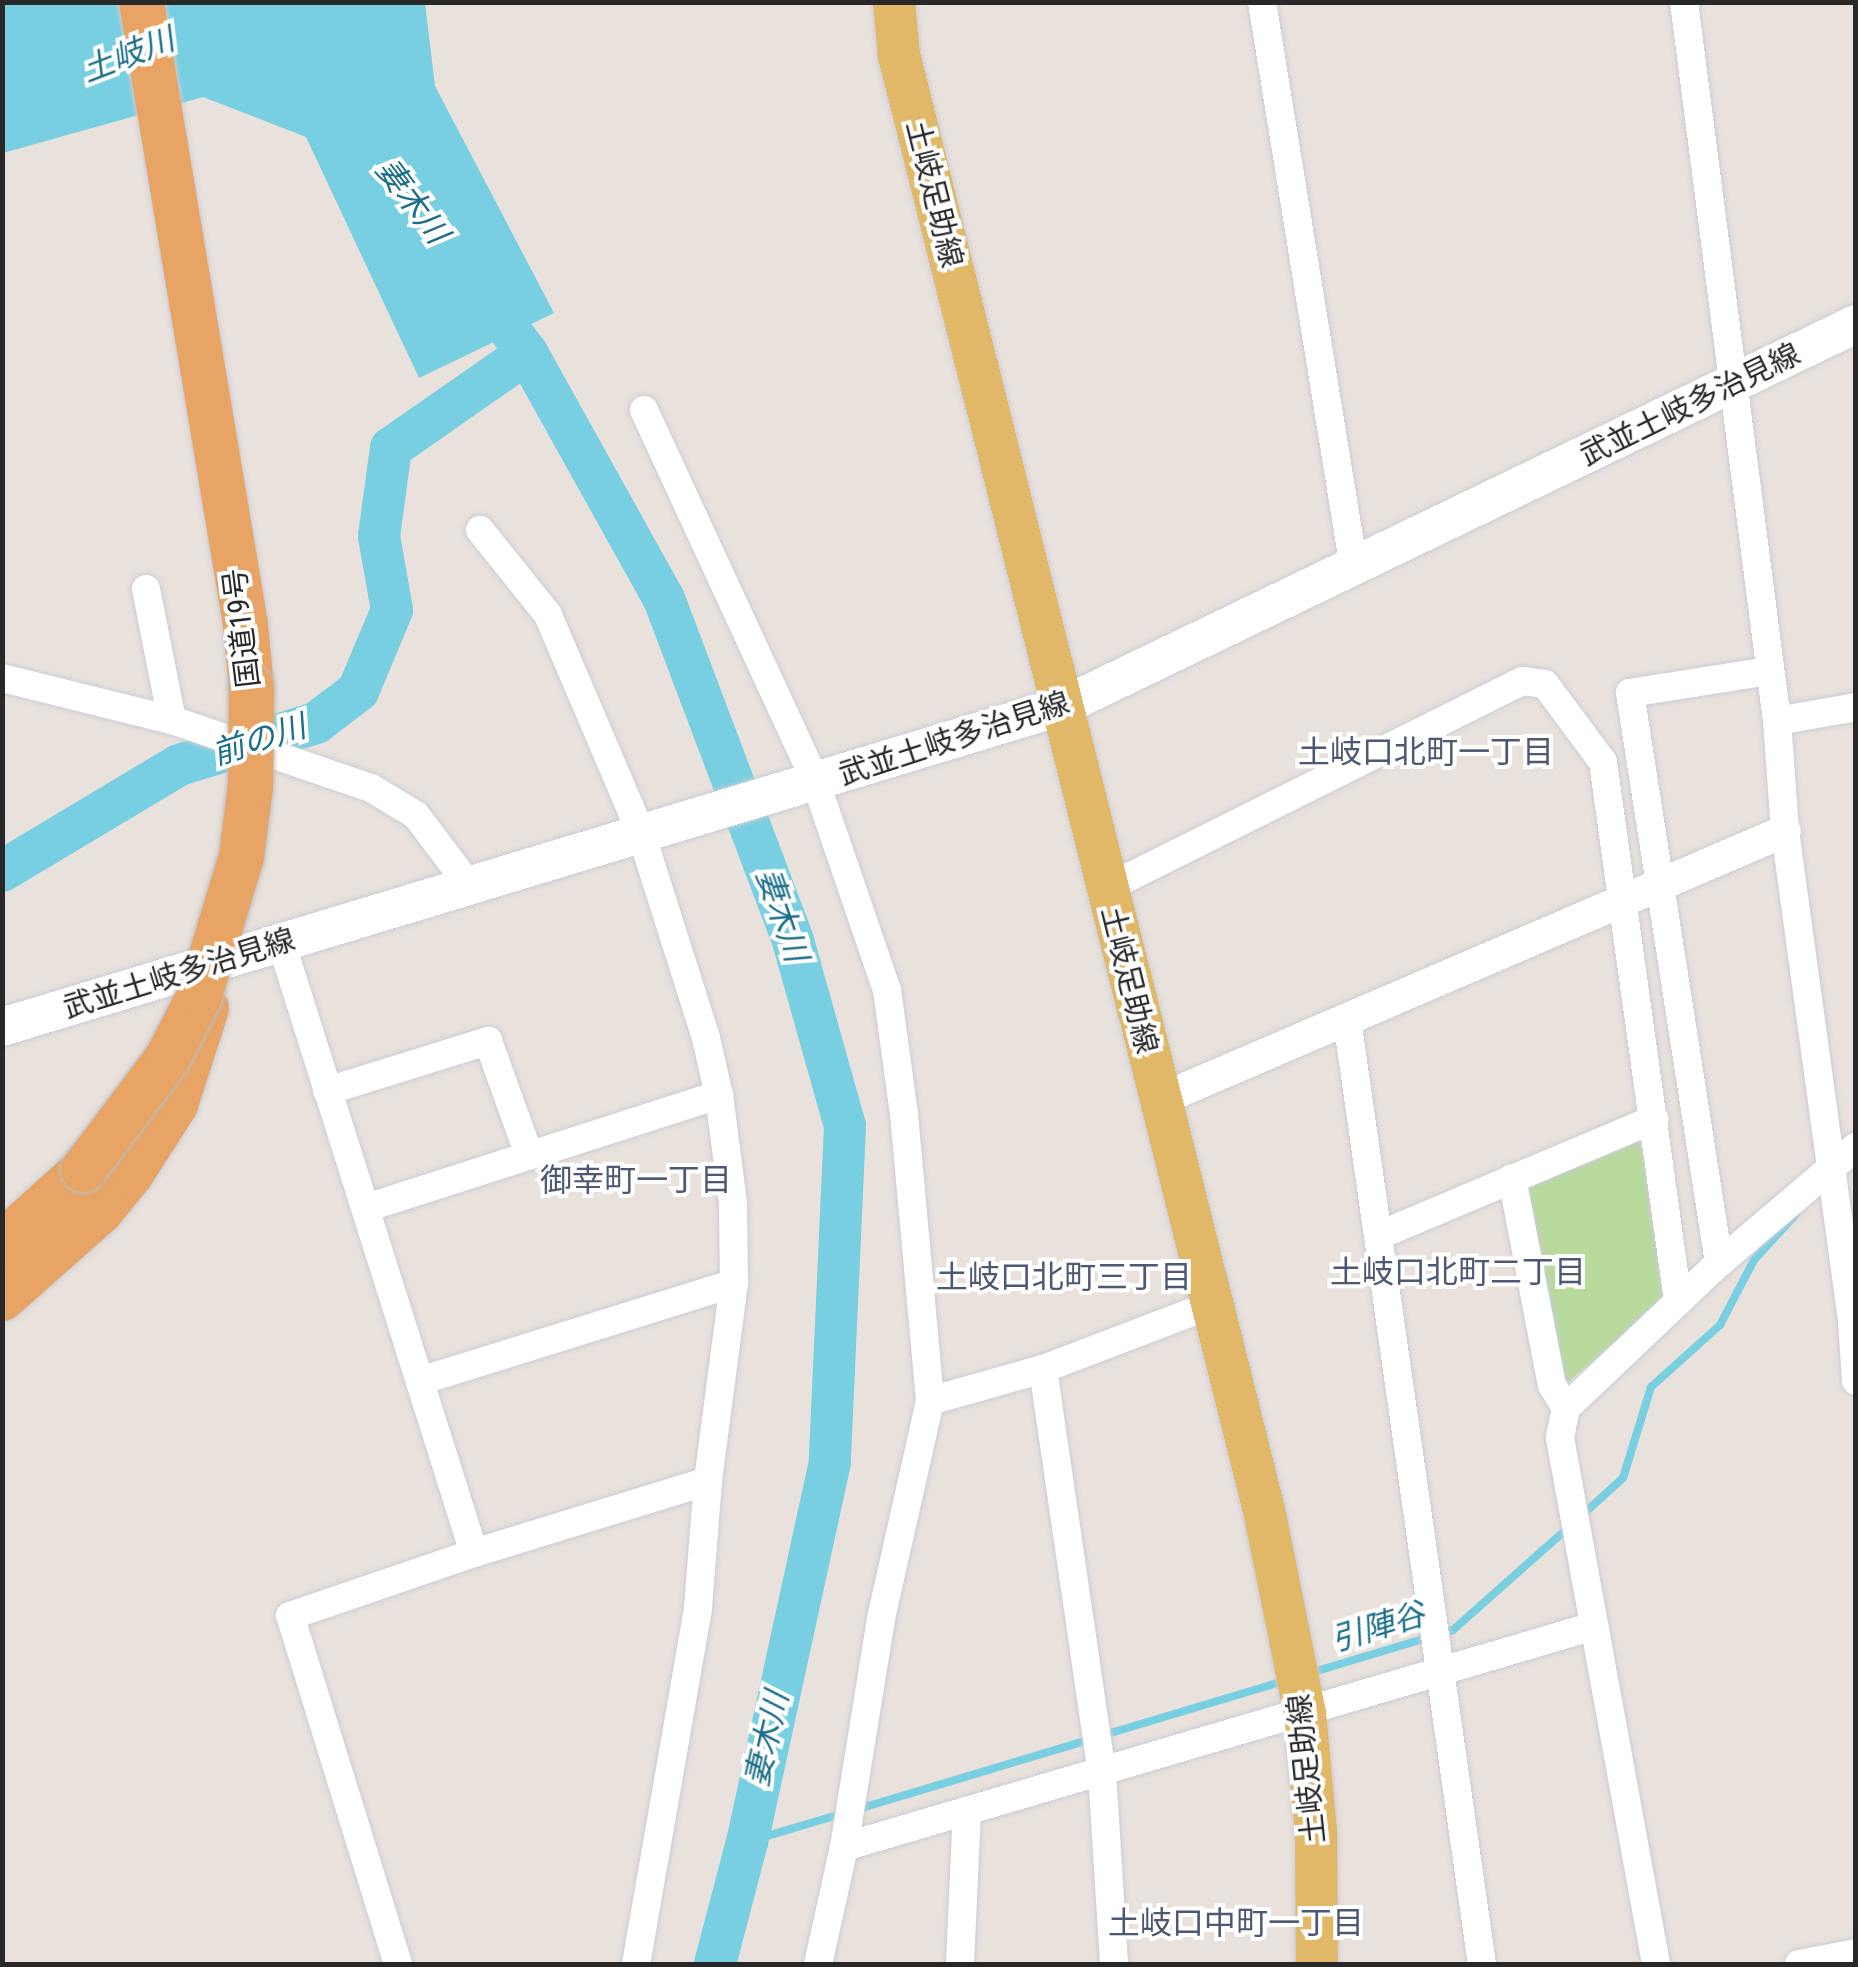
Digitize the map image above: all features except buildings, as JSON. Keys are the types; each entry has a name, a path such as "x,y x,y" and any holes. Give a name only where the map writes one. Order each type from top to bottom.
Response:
{"highway":[{"name":"国道19号","path":"111,2 152,172"},
{"name":"国道19号","path":"2,1242 71,1160 168,995 212,855 237,688 215,620 152,172 140,2"},
{"path":"2,1298 100,1211 175,1104 210,994 204,968"},
{"name":"国道19号","path":"2,1205 71,1160"}],"main road":[{"name":"土岐足助線","path":"894,2 899,55 1264,1510 1305,1713 1316,1831 1317,1964"},
{"name":"武並土岐多治見線","path":"2,1027 1063,706 1856,324"}],"street":[{"path":"1262,2 1354,568"},
{"path":"1684,2 1777,721 1785,831 1856,1381"},
{"path":"644,410 810,784 887,990 904,1114 930,1401 881,1619 844,1847 818,1964"},
{"path":"480,530 548,615 647,831 706,1038 719,1095 732,1202 734,1284 708,1481 698,1609 636,1964"},
{"path":"146,589 172,720"},
{"path":"1719,1263 1630,693 1770,671"},
{"path":"2,678 172,720 397,801 416,816 468,884"},
{"path":"1107,888 1522,682 1545,684 1603,762 1678,1300"},
{"path":"1777,721 1856,707"},
{"path":"1159,1100 1661,881 1785,831"},
{"path":"281,942 474,1553"},
{"path":"1347,1018 1482,1964"},
{"path":"327,1091 488,1041 529,1155"},
{"path":"366,1208 719,1095"},
{"path":"1380,1235 1654,1119"},
{"path":"1656,1964 1560,1438 1566,1408 1719,1263 1856,1147"},
{"path":"1512,1178 1552,1384 1566,1408"},
{"path":"420,1380 734,1284"},
{"path":"930,1401 1042,1369 1211,1305"},
{"path":"1042,1369 1102,1772 1114,1964"},
{"path":"398,1964 290,1616 474,1553 708,1481"},
{"path":"844,1847 1594,1626"},
{"path":"960,1964 967,1812"},
{"path":"1798,1964 1856,1954"}],"green space":[{"path":"1639,1136 1648,1145 1666,1291 1661,1304 1568,1382 1559,1377 1525,1191 1529,1183"}],"water":[{"name":"土岐川","path":"3,3 425,3 435,86 554,313 419,378 306,137 203,97 3,153"}],"waterway":[{"name":"妻木川","path":"478,288 527,353 664,599 793,941 845,1126 830,1462 747,1842 715,1964"},
{"name":"前の川","path":"2,871 179,765 316,723 358,691 392,610 379,536 391,448 527,353"},
{"name":"引陣谷","path":"1580,1517 1623,1478 1651,1387 1720,1325 1754,1260 1796,1214"},
{"name":"引陣谷","path":"1310,1673 1453,1630 1570,1526"},
{"name":"引陣谷","path":"1104,1735 1287,1680"},
{"name":"引陣谷","path":"855,1810 1091,1739"},
{"name":"引陣谷","path":"747,1842 841,1814"}],"district":[{"name":"土岐口北町一丁目","path":"1426,752"},
{"name":"御幸町一丁目","path":"636,1180"},
{"name":"土岐口北町二丁目","path":"1458,1272"},
{"name":"土岐口北町三丁目","path":"1064,1277"},
{"name":"土岐口中町一丁目","path":"1236,1923"}]}
